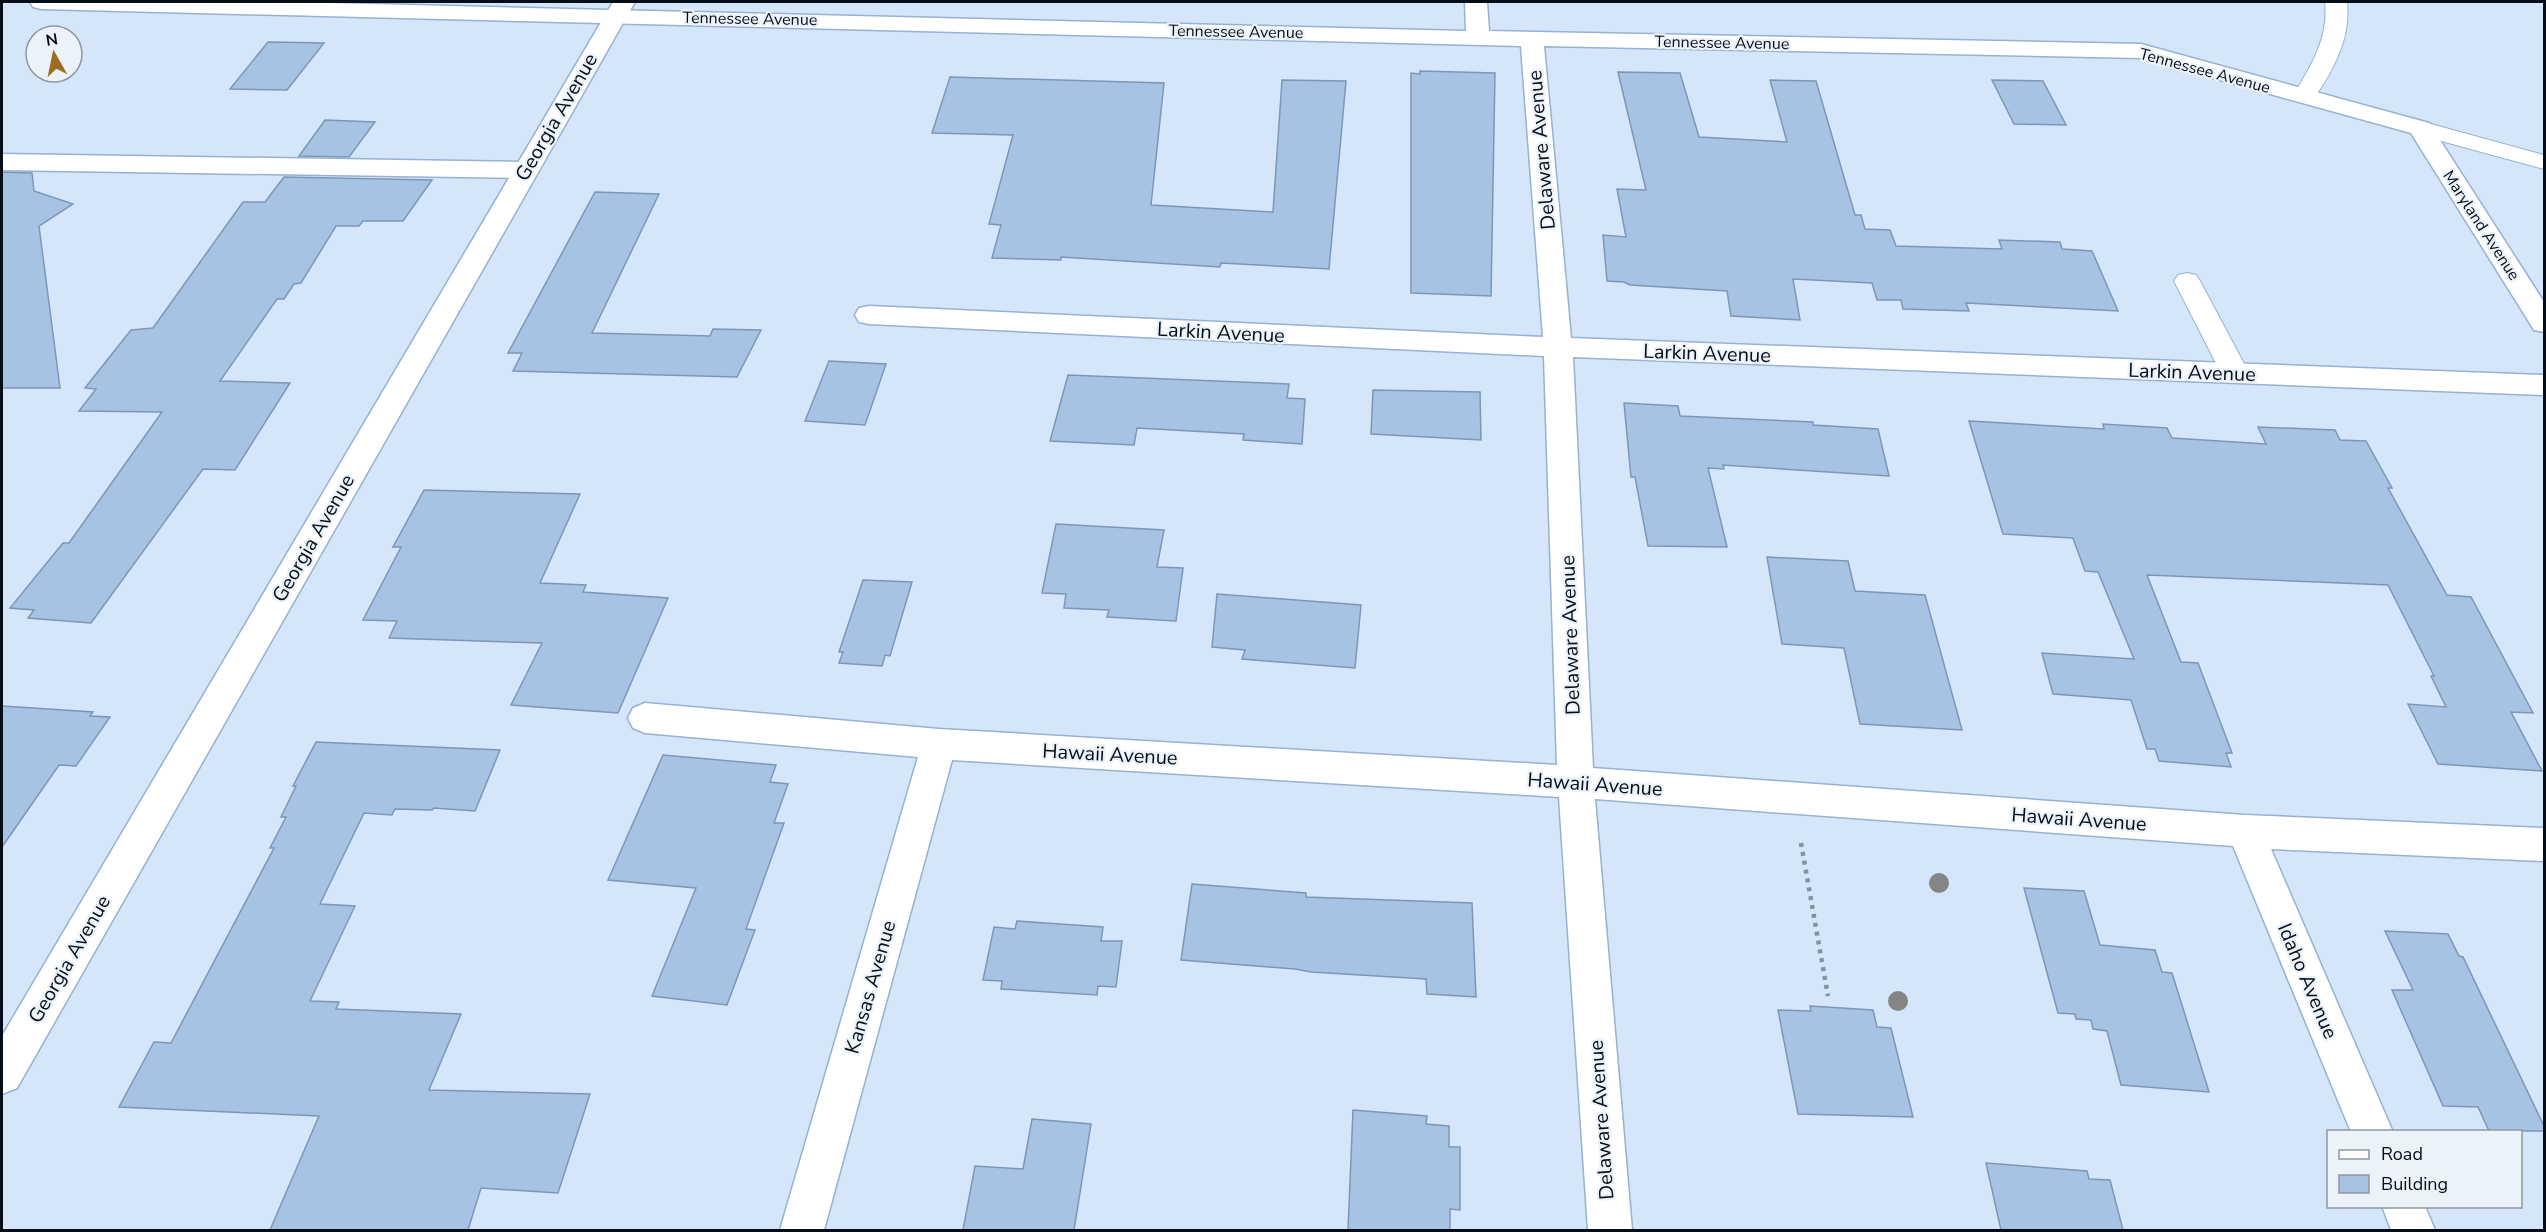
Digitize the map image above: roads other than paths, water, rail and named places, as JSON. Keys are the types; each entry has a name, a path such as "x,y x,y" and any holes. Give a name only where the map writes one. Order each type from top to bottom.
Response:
{"street":[{"name":"Tennessee Avenue","path":"41,2 620,8 1532,39 2140,51 2420,128"},
{"path":"1476,2 1478,37"},
{"name":"Georgia Avenue","path":"2,1074 620,8"},
{"name":"Delaware Avenue","path":"1532,39 1558,347 1576,782 1610,1230"},
{"name":"Maryland Avenue","path":"2420,128 2544,323"},
{"path":"2,162 526,170"},
{"name":"Larkin Avenue","path":"869,315 1558,347 2544,385"},
{"name":"Hawaii Avenue","path":"645,718 939,744 1576,782 2245,831 2544,845"},
{"name":"Kansas Avenue","path":"802,1230 939,744"},
{"name":"Idaho Avenue","path":"2245,831 2372,1130"},
{"path":"2404,1208 2413,1230"}],"lane":[{"path":"2304,96 2328,58 2339,17 2336,2"},
{"path":"2420,128 2544,162"},
{"path":"2187,280 2235,373"}]}
